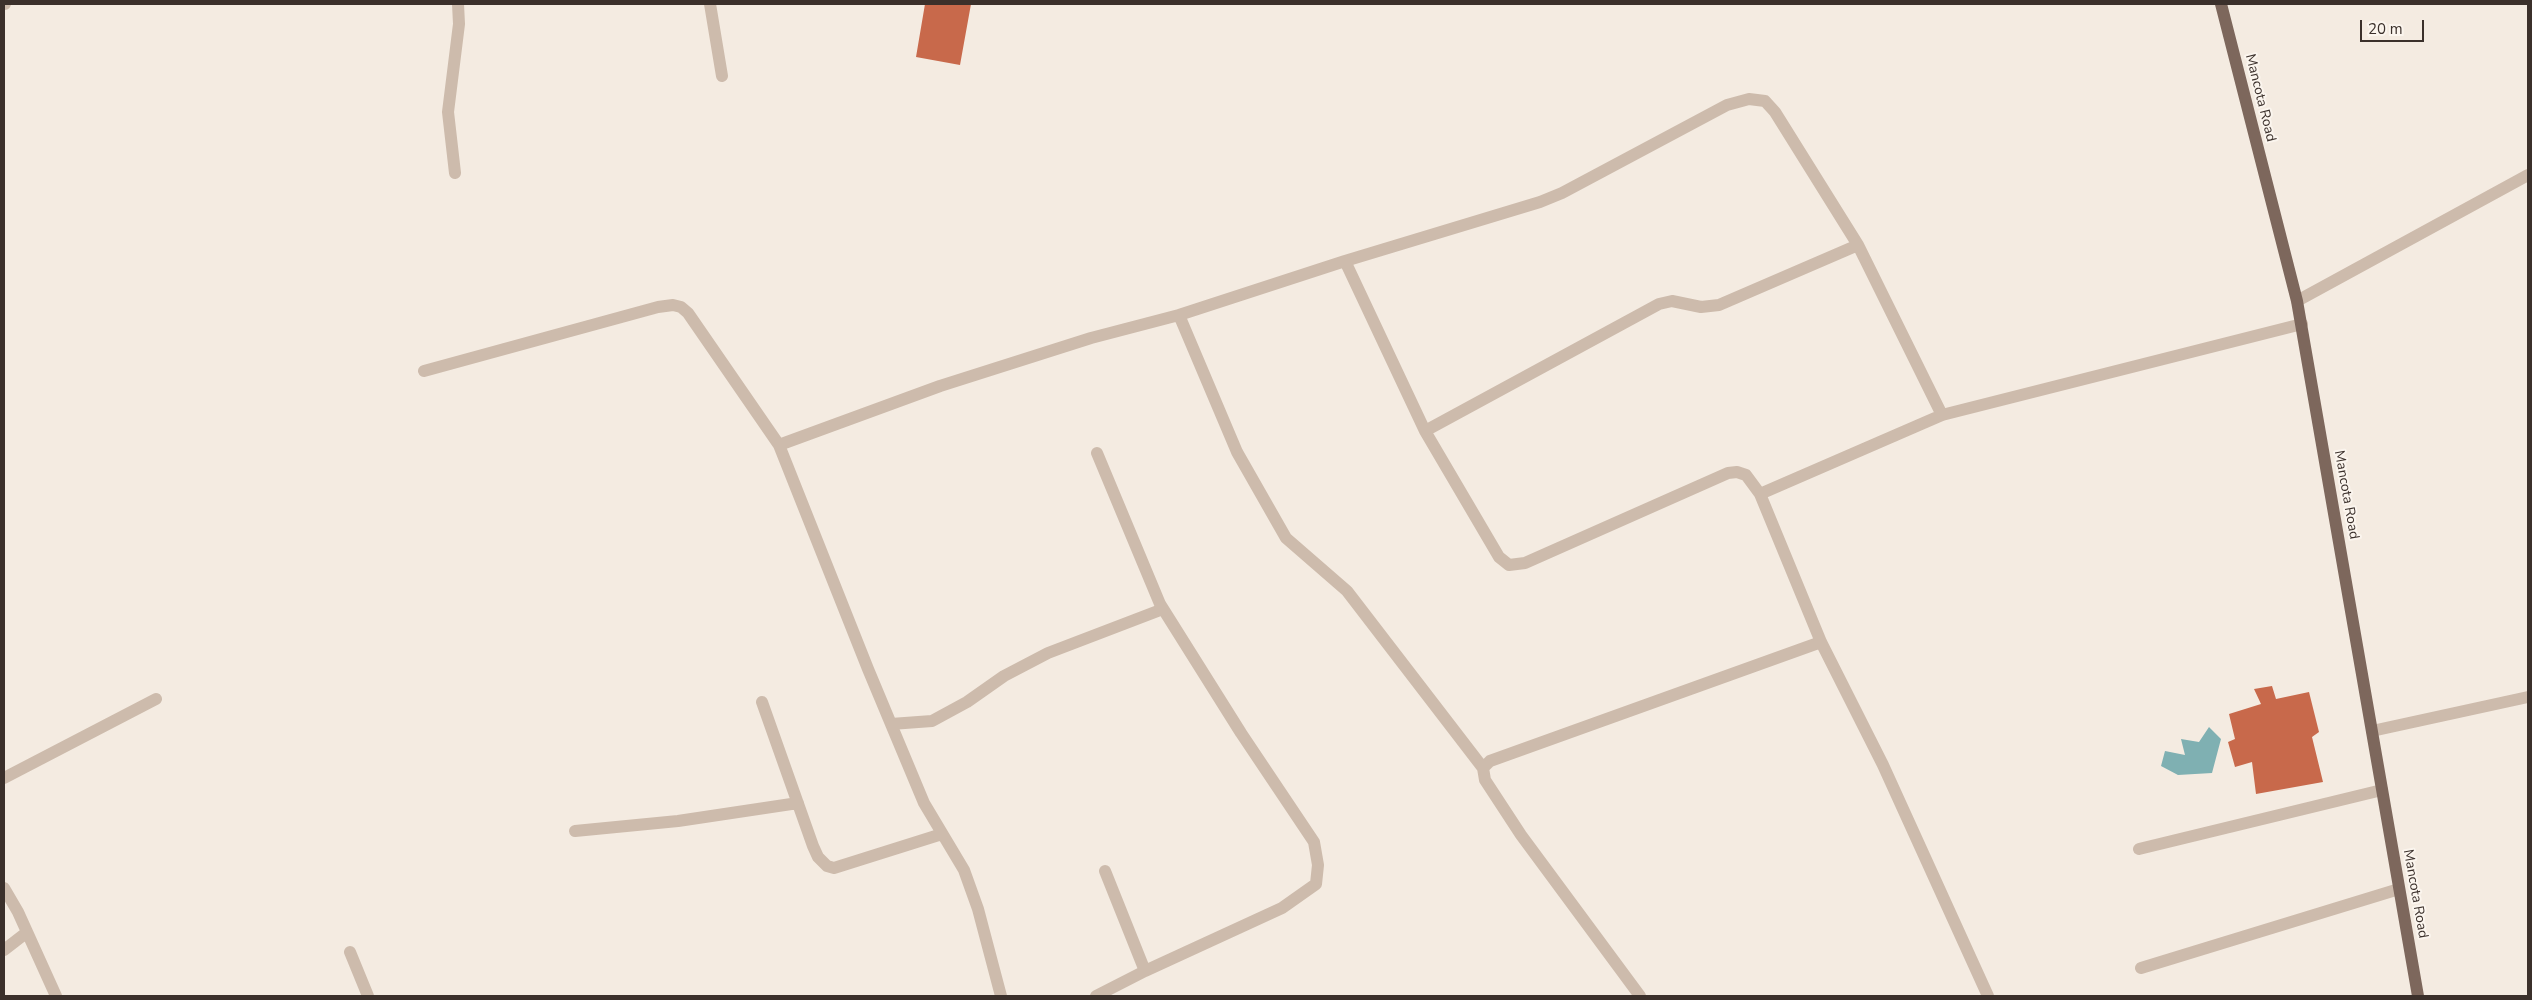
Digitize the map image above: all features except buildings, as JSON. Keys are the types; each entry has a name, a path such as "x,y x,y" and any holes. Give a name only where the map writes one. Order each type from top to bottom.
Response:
{"main road":[{"name":"Mancota Road","path":"2221,4 2302,324 2418,996"}],"street":[{"path":"455,173 448,112 459,24 458,4"},
{"path":"710,4 722,76"},
{"path":"779,445 940,386 1091,338 1179,315 1345,261 1540,202 1562,193 1727,105 1749,99 1765,101 1775,112 1858,245 1942,415"},
{"path":"2297,301 2528,175"},
{"path":"1425,431 1659,304 1672,301 1700,307 1719,305 1858,245"},
{"path":"1345,261 1425,431 1499,557 1509,565 1524,563 1728,473 1737,472 1746,475 1760,494 1821,642 1883,765 1988,996"},
{"path":"424,371 673,305 681,307 688,313 779,445 924,803 966,878 978,910 1001,996"},
{"path":"1179,315 1238,452 1286,538 1347,591 1483,768 1486,780 1521,835 1640,996"},
{"path":"1760,494 1942,415 2302,324"},
{"path":"1096,996 1145,971 1282,908 1316,884 1318,864 1314,842 1214,691 1163,609 1097,453"},
{"path":"891,724 932,721 967,702 1004,676 1048,653 1163,609"},
{"path":"1483,768 1490,761 1821,642"},
{"path":"2372,731 2528,697"},
{"path":"4,778 156,699"},
{"path":"762,702 818,857 827,866 834,868 942,834"},
{"path":"2138,849 2382,790"},
{"path":"575,831 678,821 798,803"},
{"path":"1105,871 1145,971"},
{"path":"4,888 18,912 26,934 56,996"},
{"path":"2141,968 2399,888"},
{"path":"4,950 26,934"},
{"path":"350,952 368,996"}],"water":[{"path":"2209,727 2221,739 2212,773 2178,775 2161,766 2165,751 2185,755 2181,739 2199,742"}]}
